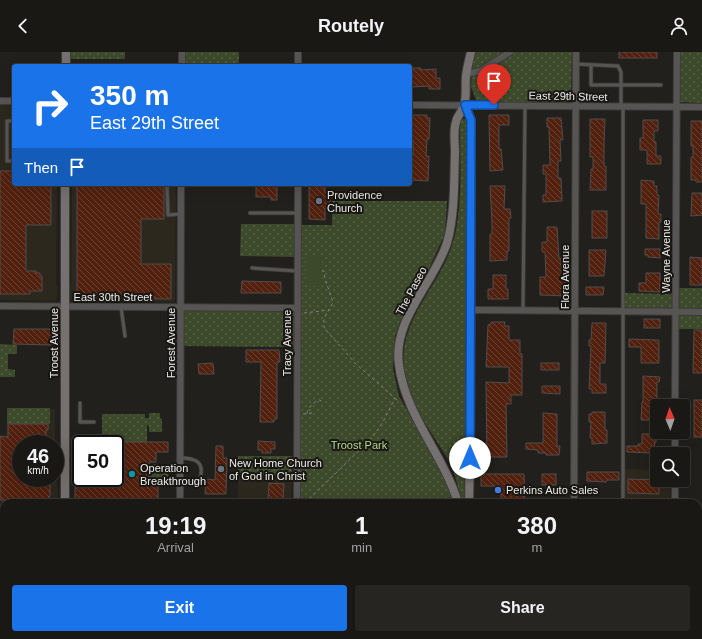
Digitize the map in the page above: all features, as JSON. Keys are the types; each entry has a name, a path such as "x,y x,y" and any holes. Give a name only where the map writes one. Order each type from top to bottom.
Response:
{"main road":[{"path":"66,52 66,64"},
{"name":"The Paseo","path":"469,499 471,120 465,105 466,74 471,52"},
{"name":"The Paseo","path":"456,499 445,469 413,411 402,383 398,364 398,345 414,305 437,266 447,242 453,207 456,122 465,105"},
{"name":"Troost Avenue","path":"65,186 65,499"}],"street":[{"path":"182,52 182,64"},
{"path":"298,52 298,64"},
{"path":"466,74 480,71 510,52"},
{"name":"Flora Avenue","path":"574,499 576,52"},
{"name":"Wayne Avenue","path":"675,399 677,52"},
{"path":"0,101 12,101"},
{"name":"East 29th Street","path":"412,105 702,107"},
{"name":"Forest Avenue","path":"180,499 181,186"},
{"name":"Tracy Avenue","path":"297,499 298,186"},
{"name":"East 30th Street","path":"0,306 298,308"},
{"path":"470,310 702,312"},
{"path":"675,487 675,499"}],"lane":[{"path":"576,64 618,66 621,72 624,312 623,499"},
{"path":"591,65 591,85 661,85"},
{"path":"523,311 525,105"},
{"path":"12,121 7,121 7,161 12,161"},
{"path":"167,186 168,215 181,214"},
{"path":"250,213 298,212"},
{"path":"252,268 298,270"},
{"path":"121,307 125,336"},
{"path":"80,403 80,422 94,422"},
{"path":"180,458 195,459 199,462 202,470 200,480 196,482 180,483"}],"path":[{"path":"322,271 324,271 325,279 333,301 323,322 325,329 356,364 397,400"},
{"path":"304,313 329,310"},
{"path":"309,499 371,438 383,422 395,398"},
{"path":"307,413 309,408 316,401 320,400 322,402"},
{"path":"302,414 313,413"}],"shaded area":[{"path":"0,104 12,104 12,186 57,186 56,285 58,287 55,301 0,300"},
{"path":"72,186 176,186 175,299 173,302 74,301 70,299 69,296 69,288 71,285"},
{"path":"7,408 55,409 55,435 12,435 12,487 57,487 57,499 0,499 0,464 6,463"},
{"path":"621,469 650,470 650,487 670,487 670,499 620,499"},
{"path":"238,475 292,475 291,499 238,499"}],"green space":[{"path":"70,52 125,52 125,59 70,59"},
{"path":"184,52 239,52 239,64 184,64"},
{"path":"475,52 572,52 571,100 569,102 477,102 471,87 472,67"},
{"path":"680,52 702,52 702,103 680,102"},
{"path":"466,119 467,122 466,499 461,499 449,461 410,394 404,369 404,351 407,334 413,319 447,258 456,229 460,200 461,120"},
{"name":"Troost Park","path":"332,201 447,201 445,234 426,275 408,302 395,336 393,369 399,396 448,482 452,499 300,499 301,225 332,225"},
{"path":"241,224 294,224 294,257 240,256"},
{"path":"306,256 322,256 322,286 306,286"},
{"path":"678,288 702,288 702,309 678,309"},
{"path":"625,293 673,294 672,309 625,308"},
{"path":"184,310 294,311 294,347 184,346"},
{"path":"679,314 702,314 702,329 678,329"},
{"path":"0,344 17,345 17,354 8,354 8,369 15,370 15,377 0,377"},
{"path":"7,408 50,408 50,424 7,424"},
{"path":"149,413 160,413 160,418 162,419 162,432 149,432 149,426 147,425 147,442 124,442 124,435 102,435 102,414 145,414 145,418 149,418"},
{"path":"238,456 292,456 292,475 238,475"},
{"path":"155,464 162,466 168,472 169,484 163,482 158,484 149,480 149,465"}],"building":[{"path":"619,52 657,52 657,58 619,58"},
{"path":"412,68 421,68 421,70 436,69 436,78 440,78 440,89 429,89 429,86 412,87"},
{"path":"412,115 427,115 427,118 430,118 429,139 427,139 426,156 429,156 428,181 412,180"},
{"path":"489,115 509,115 509,125 499,125 499,149 501,149 503,170 490,171"},
{"path":"547,118 561,118 563,140 560,140 561,161 558,161 558,178 561,178 562,201 543,202 543,195 546,195 546,174 543,174 543,165 550,165 549,127 547,127"},
{"path":"590,119 605,119 604,166 606,166 606,190 590,190 593,157 590,157"},
{"path":"643,120 658,120 658,131 654,131 654,142 656,142 656,156 661,156 661,164 647,164 647,150 640,150 640,138 643,138"},
{"path":"691,121 702,121 702,182 691,180 691,157 693,157 693,146 691,146"},
{"path":"0,171 12,171 12,186 51,186 51,225 26,225 26,271 36,271 36,273 40,273 40,276 42,276 42,291 30,291 30,294 0,294"},
{"path":"641,180 654,181 654,186 657,186 657,195 659,195 658,214 661,214 661,222 659,222 659,239 646,238 646,204 641,204"},
{"path":"77,186 164,186 164,219 141,219 141,264 171,264 171,299 77,298"},
{"path":"256,186 277,186 277,200 271,200 271,197 256,197"},
{"name":"Providence Church","path":"309,186 325,186 325,193 330,193 330,208 325,208 325,220 309,219"},
{"path":"490,186 505,186 504,209 510,209 511,218 509,218 509,251 507,251 507,260 490,261 490,234 492,234 492,222"},
{"path":"692,193 702,193 702,215 691,216"},
{"path":"592,211 607,211 607,238 592,238"},
{"path":"547,227 557,227 559,259 561,258 562,280 565,279 566,296 540,295 540,277 546,277 545,252 542,252 542,242 547,242"},
{"path":"645,249 660,249 660,258 648,257 648,255 645,255"},
{"path":"589,250 606,250 604,276 589,276"},
{"path":"690,257 702,258 702,285 690,285"},
{"path":"646,273 660,273 660,292 639,291 639,283 646,283"},
{"path":"493,275 506,275 508,299 488,299 488,289 493,289"},
{"path":"242,281 281,282 281,293 241,293"},
{"path":"586,287 604,287 603,295 586,295"},
{"path":"644,319 660,319 660,328 644,328"},
{"path":"491,322 505,322 504,326 509,326 509,340 520,340 520,354 522,354 522,395 511,395 511,404 506,404 507,457 487,457 486,382 509,383 509,367 486,367 488,325 491,324"},
{"path":"592,323 606,323 605,363 600,363 600,384 606,384 606,393 592,393 592,389 589,389 591,346 589,346 589,340 591,340"},
{"path":"14,329 50,329 51,345 13,344"},
{"path":"694,330 702,330 702,373 693,373"},
{"path":"629,339 659,340 659,363 641,363 641,347 629,347"},
{"path":"246,350 279,350 280,362 277,362 277,419 274,419 274,422 260,422 261,362 246,362"},
{"path":"213,363 214,374 199,374 198,364"},
{"path":"541,363 559,363 559,370 541,370"},
{"path":"643,376 660,377 659,382 657,382 657,399 650,399 650,420 641,420"},
{"path":"542,386 560,386 560,394 542,393"},
{"path":"694,400 702,400 702,437 694,437"},
{"path":"592,412 605,412 607,443 592,444 592,438 590,438 591,422 589,422 589,414 592,414"},
{"path":"543,413 557,414 557,446 560,446 559,455 546,455 546,453 538,453 538,450 526,449 526,443 543,443"},
{"path":"8,424 48,424 46,435 12,435 12,487 50,487 50,496 47,499 0,499 0,436 8,437"},
{"path":"642,434 650,434 650,439 656,439 654,447 650,447 650,453 627,452 627,446 638,446 638,444 642,444"},
{"path":"258,441 275,442 275,449 271,449 271,453 262,453 262,450 258,450"},
{"name":"Operation Breakthrough","path":"124,442 168,442 168,452 156,452 156,462 149,462 149,480 158,480 158,499 75,499 75,487 124,487"},
{"name":"New Home Church of God in Christ","path":"216,446 223,446 223,458 227,458 226,494 205,494 206,479 215,480"},
{"path":"587,472 619,472 619,480 607,480 606,482 587,481"},
{"path":"481,474 524,474 525,499 501,499 501,492 496,491 495,486 481,486"},
{"path":"542,474 556,474 556,485 542,485"},
{"path":"628,479 650,480 650,487 659,487 659,494 628,493"},
{"path":"269,483 284,484 283,499 268,499"}],"place":[{"name":"Providence Church","path":"319,201"},
{"name":"New Home Church of God in Christ","path":"221,469"},
{"name":"Operation Breakthrough","path":"132,474"},
{"name":"Perkins Auto Sales","path":"498,490"}],"route":[{"path":"470,458 471,120 465,105 494,105"}]}
